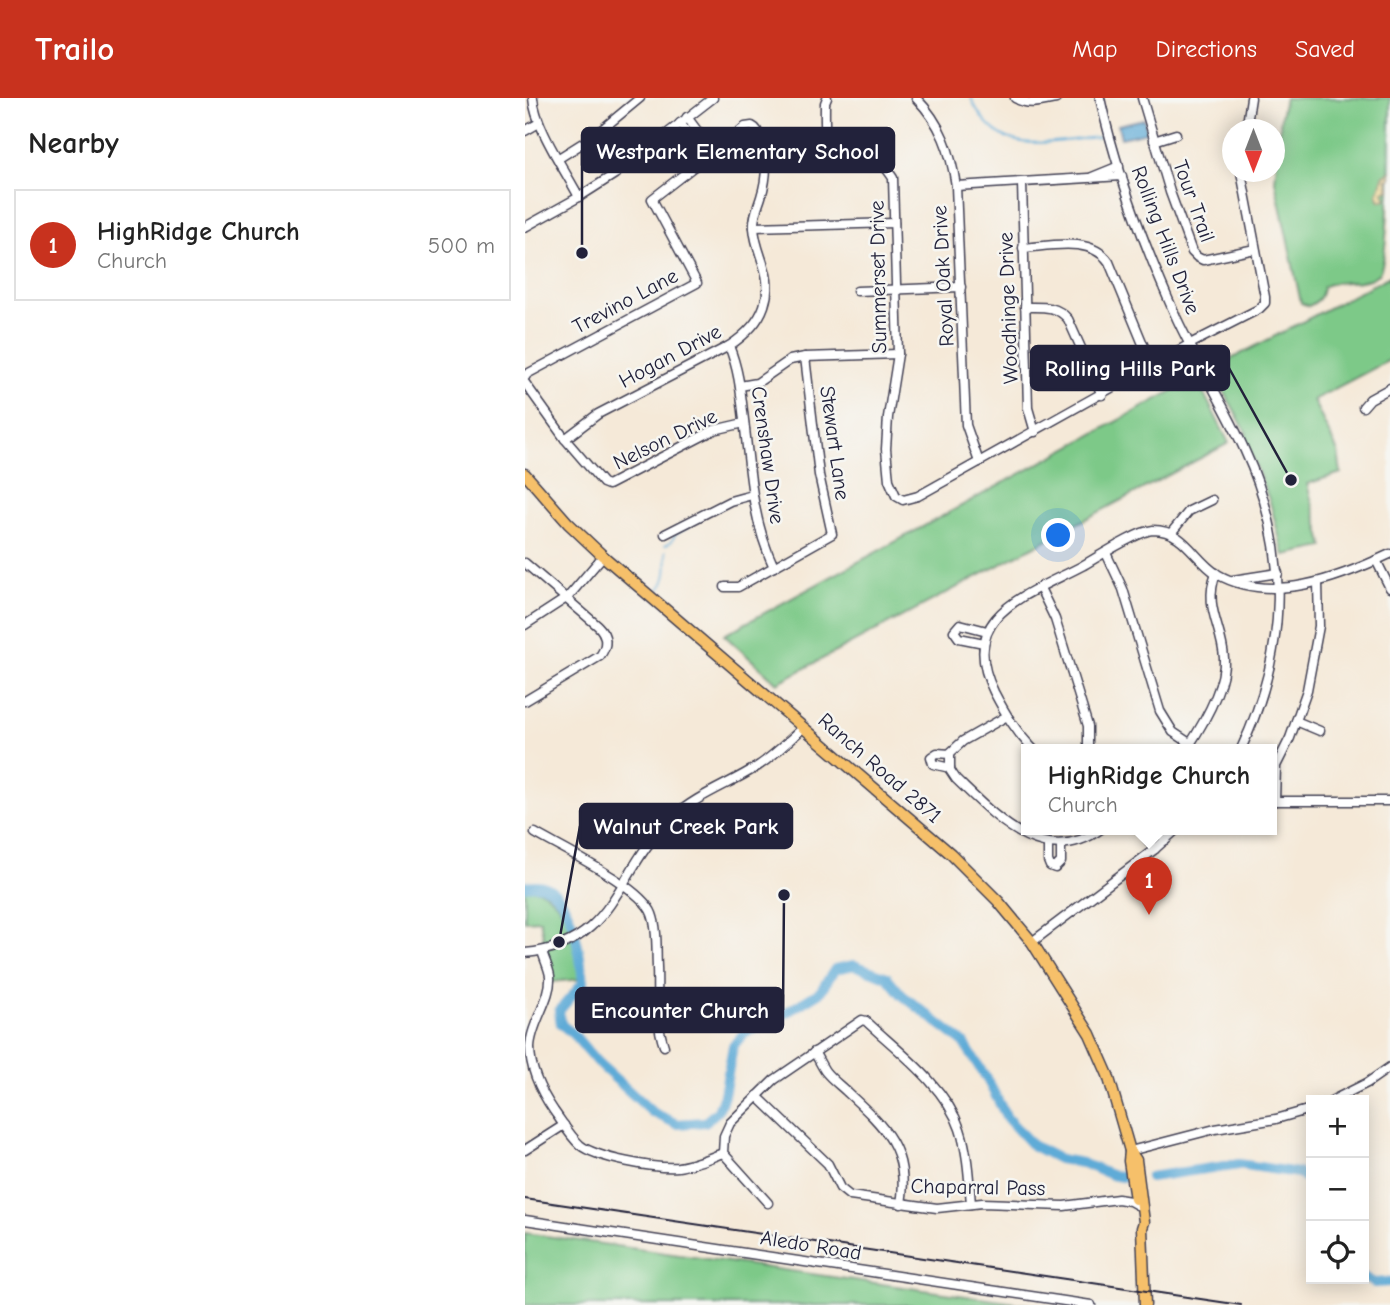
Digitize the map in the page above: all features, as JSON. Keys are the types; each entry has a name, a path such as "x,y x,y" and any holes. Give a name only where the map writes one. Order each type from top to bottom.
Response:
{"main road":[{"name":"Ranch Road 2871","path":"525,474 568,523 603,556 974,874 1032,942 1081,1018 1095,1046 1108,1075 1130,1151 1136,1160 1144,1222 1145,1305"},
{"name":"Ranch Road 2871","path":"1130,1151 1129,1161 1142,1228"}],"street":[{"path":"533,98 539,123 579,197"},
{"path":"559,158 594,136 640,98"},
{"path":"525,227 615,174 713,98"},
{"name":"Summerset Drive","path":"827,98 825,103 828,147 841,155 874,158 885,166 893,178 898,354 888,416 886,449 889,480 898,498 902,500 918,496 979,462"},
{"name":"Royal Oak Drive","path":"916,98 948,145 956,186 967,425 979,462"},
{"path":"1015,98 1035,103 1056,99"},
{"name":"Rolling Hills Drive","path":"1100,98 1145,246 1190,344 1244,449 1261,488 1274,539 1279,573 1277,625 1271,664 1258,709 1243,744"},
{"name":"Tour Trail","path":"1142,98 1170,192 1192,251 1203,260 1255,249"},
{"path":"1248,119 1251,98"},
{"path":"683,120 709,154"},
{"path":"525,131 539,123"},
{"name":"Trevino Lane","path":"525,377 697,282 652,199 745,127 752,126"},
{"name":"Hogan Drive","path":"565,439 598,414 729,346 744,336 755,323 764,306 767,286 765,265 756,243 754,227 754,216 766,177 766,158 756,129 752,126"},
{"path":"1154,141 1176,134"},
{"path":"1092,177 1119,166"},
{"path":"956,186 1122,176"},
{"path":"979,462 1190,344 1259,309 1265,303 1243,182"},
{"name":"Woodhinge Drive","path":"1022,183 1028,408 1035,432"},
{"path":"754,227 894,223"},
{"path":"1023,248 1079,245 1098,250 1109,262 1152,366"},
{"path":"857,291 961,287"},
{"path":"1025,307 1048,307 1068,319 1102,395"},
{"name":"Crenshaw Drive","path":"729,346 737,366 760,532 774,567"},
{"path":"740,386 757,383 790,360 805,357 898,354"},
{"name":"Stewart Lane","path":"774,567 832,534 819,475 805,357"},
{"name":"Nelson Drive","path":"525,383 565,439 603,484 608,485 715,430 744,424"},
{"path":"1363,407 1370,399 1389,390"},
{"path":"665,534 730,500 753,495"},
{"path":"1171,533 1189,512 1213,500"},
{"path":"1028,744 1007,716 984,669 987,631 994,619 1009,606 1145,532 1157,530 1171,533 1188,545 1216,573 1244,585 1279,586 1318,582 1347,573 1390,554"},
{"path":"1106,553 1123,589 1163,717 1173,732 1187,744"},
{"path":"525,625 565,599 603,556"},
{"path":"1376,560 1390,588"},
{"path":"525,563 602,631 606,639 606,646 600,656 525,701"},
{"path":"725,587 737,587 774,567"},
{"path":"1190,744 1204,722 1220,685 1224,661 1210,599 1216,573"},
{"path":"1233,580 1279,573"},
{"path":"1277,764 1307,690 1319,626 1318,582"},
{"path":"1040,588 1055,619 1088,726 1088,744"},
{"path":"984,643 959,638 954,631 960,624 987,631"},
{"path":"1007,716 963,741 950,754 950,768 955,779 1021,835"},
{"path":"1296,722 1320,731"},
{"path":"525,953 563,944 599,921 645,849 672,818 689,805 756,767 803,728"},
{"path":"950,754 937,753 931,757 933,764 950,768"},
{"path":"1277,801 1390,801"},
{"path":"535,833 623,884 645,901 656,926 658,1026 664,1046"},
{"path":"1022,835 1061,844 1092,835"},
{"path":"1144,835 1155,849"},
{"path":"1162,835 1166,840"},
{"path":"1032,942 1171,835"},
{"path":"1048,843 1048,861 1050,866 1055,868 1061,862 1061,844"},
{"path":"542,951 550,975 533,1031 531,1063 546,1099 580,1144 594,1153 612,1159 680,1167 723,1153"},
{"path":"768,1203 723,1153 724,1136 730,1123 774,1080 858,1022 866,1021 921,1073 950,1107 961,1130 971,1204"},
{"path":"814,1052 825,1071 884,1128 896,1146 903,1167 901,1204"},
{"path":"1343,1095 1367,1083 1390,1066"},
{"name":"Chaparral Pass","path":"757,1096 828,1164 840,1188 851,1196 937,1208 971,1204 1064,1206 1118,1199 1137,1205"},
{"path":"1130,1151 1215,1129 1306,1111"},
{"path":"525,1150 564,1125"},
{"path":"1118,1199 1128,1192 1132,1180"},
{"name":"Aledo Road","path":"525,1220 1091,1305"}],"green space":[{"path":"1285,98 1390,98 1387,219 1383,262 1379,273 1366,280 1329,284 1323,287 1319,299 1309,306 1301,303 1275,182 1285,182 1285,119 1281,119"},
{"path":"1390,276 1390,360 1313,400 1338,452 1341,473 1307,484 1324,547 1284,555 1270,502 1244,436 1247,434 1212,369"},
{"path":"1196,378 1229,443 777,683 724,635"},
{"path":"525,889 541,891 551,898 566,917 575,942 581,979 552,982 540,920 525,921"},
{"path":"525,1233 1029,1305 525,1305"}],"sand":[{"path":"1390,172 1390,179 1387,179 1389,189 1383,192 1386,199 1380,201 1377,194 1384,175"}],"water":[{"path":"1144,119 1147,132 1121,138 1118,125"}],"waterway":[{"path":"971,98 982,118 995,131 1009,139 1042,143 1100,137"},
{"path":"665,545 672,541 675,534 688,527"},
{"path":"659,589 667,567 666,551"},
{"path":"525,886 540,885 553,891 568,913 577,943 583,983 559,1011 561,1024 596,1061 652,1112 677,1124 705,1122 718,1111 724,1095 733,1046 745,1032 771,1022 820,992 835,969 854,965 887,977 902,995 964,1043 1007,1118 1032,1145 1059,1159 1082,1163 1122,1177"},
{"path":"1150,1177 1239,1164 1298,1173 1306,1179"},
{"path":"1369,1280 1374,1283 1390,1282"}],"railway":[{"path":"525,1199 1241,1305"}],"place":[{"name":"Westpark Elementary School","path":"582,253"},
{"name":"Rolling Hills Park","path":"1291,480"},
{"name":"Encounter Church","path":"784,895"},
{"name":"HighRidge Church","path":"1149,915"},
{"name":"Walnut Creek Park","path":"559,942"}]}
